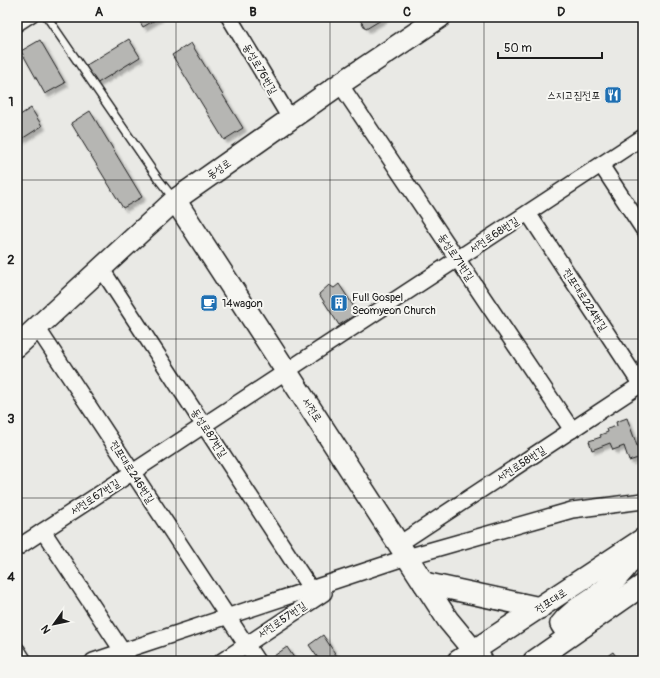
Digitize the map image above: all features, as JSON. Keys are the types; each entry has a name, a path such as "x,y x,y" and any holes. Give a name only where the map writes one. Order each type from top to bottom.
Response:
{"main road":[{"name":"동성로","path":"17,346 36,326 175,200 291,120 340,84 440,17"},
{"name":"서전로","path":"175,200 448,620 469,658"},
{"name":"전포대로","path":"469,658 540,608 643,540"},
{"path":"576,631 565,630 562,624 576,609 604,589 631,563 643,540"},
{"path":"424,583 540,608"},
{"path":"534,661 643,585"},
{"path":"556,661 576,631"}],"street":[{"name":"동성로76번길","path":"229,17 291,120"},
{"name":"동성로71번길","path":"340,84 572,430"},
{"name":"서전로68번길","path":"286,371 643,138"},
{"path":"601,165 643,229"},
{"name":"전포대로224번길","path":"528,213 642,385"},
{"name":"동성로87번길","path":"101,268 314,593"},
{"name":"전포대로246번길","path":"36,326 256,661"},
{"name":"서전로67번길","path":"17,548 286,371"},
{"name":"서전로58번길","path":"403,551 572,430 642,385"},
{"path":"403,551 572,510 643,501"},
{"path":"43,531 125,656"},
{"name":"서전로57번길","path":"222,661 246,645 314,593 403,551"},
{"path":"93,661 125,656 227,617 314,593"},
{"path":"17,650 24,661"}],"lane":[{"path":"17,28 34,17"},
{"path":"47,17 175,200"}],"building":[{"path":"137,17 160,17 143,27"},
{"path":"358,17 386,17 366,29"},
{"path":"129,39 140,57 96,84 85,66"},
{"path":"40,40 65,83 45,94 21,51"},
{"path":"191,43 243,128 224,140 172,55"},
{"path":"31,108 42,126 17,142 17,117"},
{"path":"90,111 142,197 123,208 71,123"},
{"name":"Full Gospel Seomyeon Church","path":"339,284 358,313 339,325 319,294 329,285 334,288"},
{"path":"627,418 641,457 629,461 624,446 613,450 610,443 592,450 589,441 601,437 600,435 608,432 607,429 617,426 616,422"},
{"path":"323,635 340,661 320,661 309,645"},
{"path":"287,647 296,661 268,660"},
{"path":"613,652 619,661 600,661"}],"place":[{"name":"스지고집전포","path":"613,95"},
{"name":"14wagon","path":"209,303"},
{"name":"Full Gospel Seomyeon Church","path":"339,303"}]}
